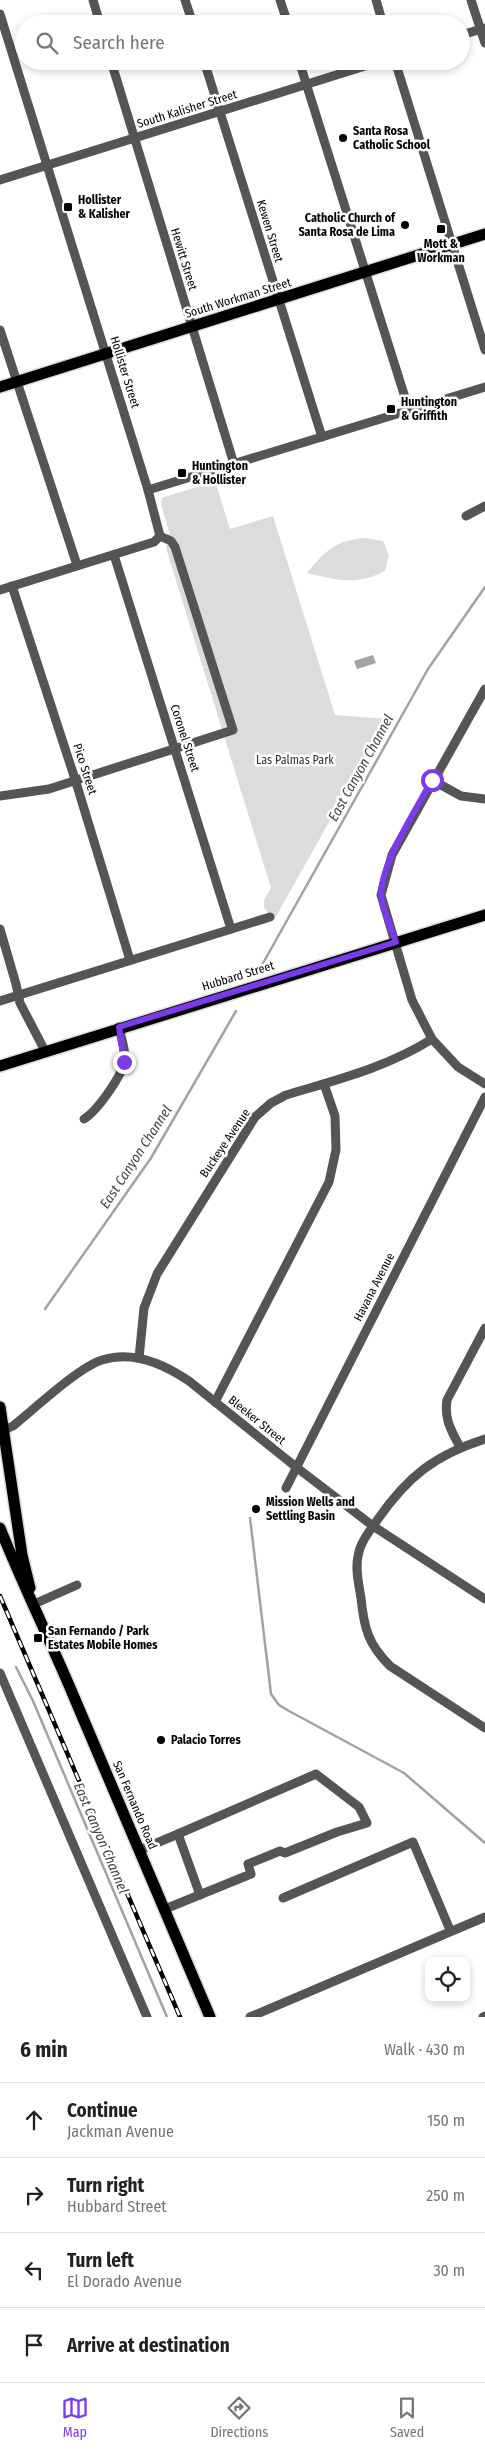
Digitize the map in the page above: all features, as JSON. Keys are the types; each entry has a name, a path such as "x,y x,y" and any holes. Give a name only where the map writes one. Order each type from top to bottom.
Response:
{"main road":[{"name":"South Workman Street","path":"0,387 485,234"},
{"name":"Hubbard Street","path":"0,1066 119,1027 485,915"},
{"name":"San Fernando Road","path":"0,1407 22,1555 34,1604"},
{"path":"0,1465 14,1503"},
{"name":"San Fernando Road","path":"0,1528 20,1578 34,1604 140,1850 210,2017"},
{"path":"0,1541 8,1561 20,1578"}],"street":[{"path":"92,0 97,15"},
{"path":"185,0 190,15"},
{"path":"280,0 285,15"},
{"path":"376,0 380,15"},
{"path":"471,0 483,29 485,43"},
{"name":"Hollister Street","path":"0,14 15,63"},
{"path":"470,33 483,29"},
{"name":"Hollister Street","path":"17,70 148,490 160,536"},
{"name":"Hewitt Street","path":"114,70 234,464"},
{"name":"Kewen Street","path":"207,70 322,437"},
{"path":"302,70 409,410"},
{"name":"South Kalisher Street","path":"0,180 352,70"},
{"path":"398,70 485,350"},
{"path":"0,330 77,565"},
{"path":"148,490 485,387"},
{"path":"466,516 485,506"},
{"path":"0,590 156,541 160,536 172,541 232,730 75,779 49,789 0,796"},
{"name":"Coronel Street","path":"114,555 232,929"},
{"name":"Pico Street","path":"12,586 75,779 130,960"},
{"path":"485,689 432,780 392,855 382,885 381,895 412,1000 432,1039 458,1067 485,1084"},
{"path":"432,780 461,796 485,799"},
{"path":"0,1001 270,917"},
{"path":"0,929 20,1003 45,1051"},
{"path":"84,1119 96,1110 124,1064 119,1027"},
{"name":"Buckeye Avenue","path":"139,1358 144,1308 157,1274 254,1117 271,1103 286,1095 324,1084 403,1056 432,1039"},
{"path":"215,1402 329,1182 336,1150 335,1116 324,1084"},
{"name":"Havana Avenue","path":"286,1488 485,1097"},
{"path":"460,1447 447,1423 447,1400 485,1328"},
{"name":"Bleeker Street","path":"4,1430 13,1426 61,1387 103,1360 139,1358 171,1368 373,1526 485,1599"},
{"path":"485,1439 460,1447 429,1464 407,1481 361,1544 357,1562 364,1624 369,1640 390,1666 485,1728"},
{"path":"34,1604 77,1586"},
{"path":"0,1673 147,2017"},
{"path":"140,1850 316,1774 359,1807 367,1823 337,1832 285,1853 280,1851 248,1864 251,1874 165,1909"},
{"path":"178,1834 200,1895"},
{"path":"282,1898 413,1842 450,1930"},
{"path":"250,2017 485,1916"}],"green space":[{"name":"Las Palmas Park","path":"215,481 230,529 273,516 335,715 387,719 274,920 264,908 264,900 271,888 166,548 169,532 161,504 162,498"},
{"path":"364,538 383,541 389,555 385,571 365,579 355,580 337,579 307,573 331,548 346,541"}],"shaded area":[{"path":"373,655 376,663 357,669 354,661"}],"waterway":[{"name":"East Canyon Channel","path":"262,965 428,669 485,587"},
{"name":"East Canyon Channel","path":"45,1309 151,1158 236,1011"},
{"path":"250,1518 271,1694 279,1705 289,1711 404,1773 485,1843"},
{"name":"East Canyon Channel","path":"16,1667 33,1701 167,2017"}],"railway":[{"path":"0,1596 180,2017"}],"place":[{"name":"Santa Rosa Catholic School","path":"343,138"},
{"name":"Hollister & Kalisher","path":"68,207"},
{"name":"Catholic Church of Santa Rosa de Lima","path":"405,225"},
{"name":"Mott & Workman","path":"441,229"},
{"name":"Huntington & Griffith","path":"391,409"},
{"name":"Huntington & Hollister","path":"182,473"},
{"name":"Mission Wells and Settling Basin","path":"256,1509"},
{"name":"San Fernando / Park Estates Mobile Homes","path":"38,1638"},
{"name":"Palacio Torres","path":"161,1740"}],"route":[{"path":"124,1062 125,1057 119,1027 396,942 381,895 382,885 392,855 432,780"}]}
